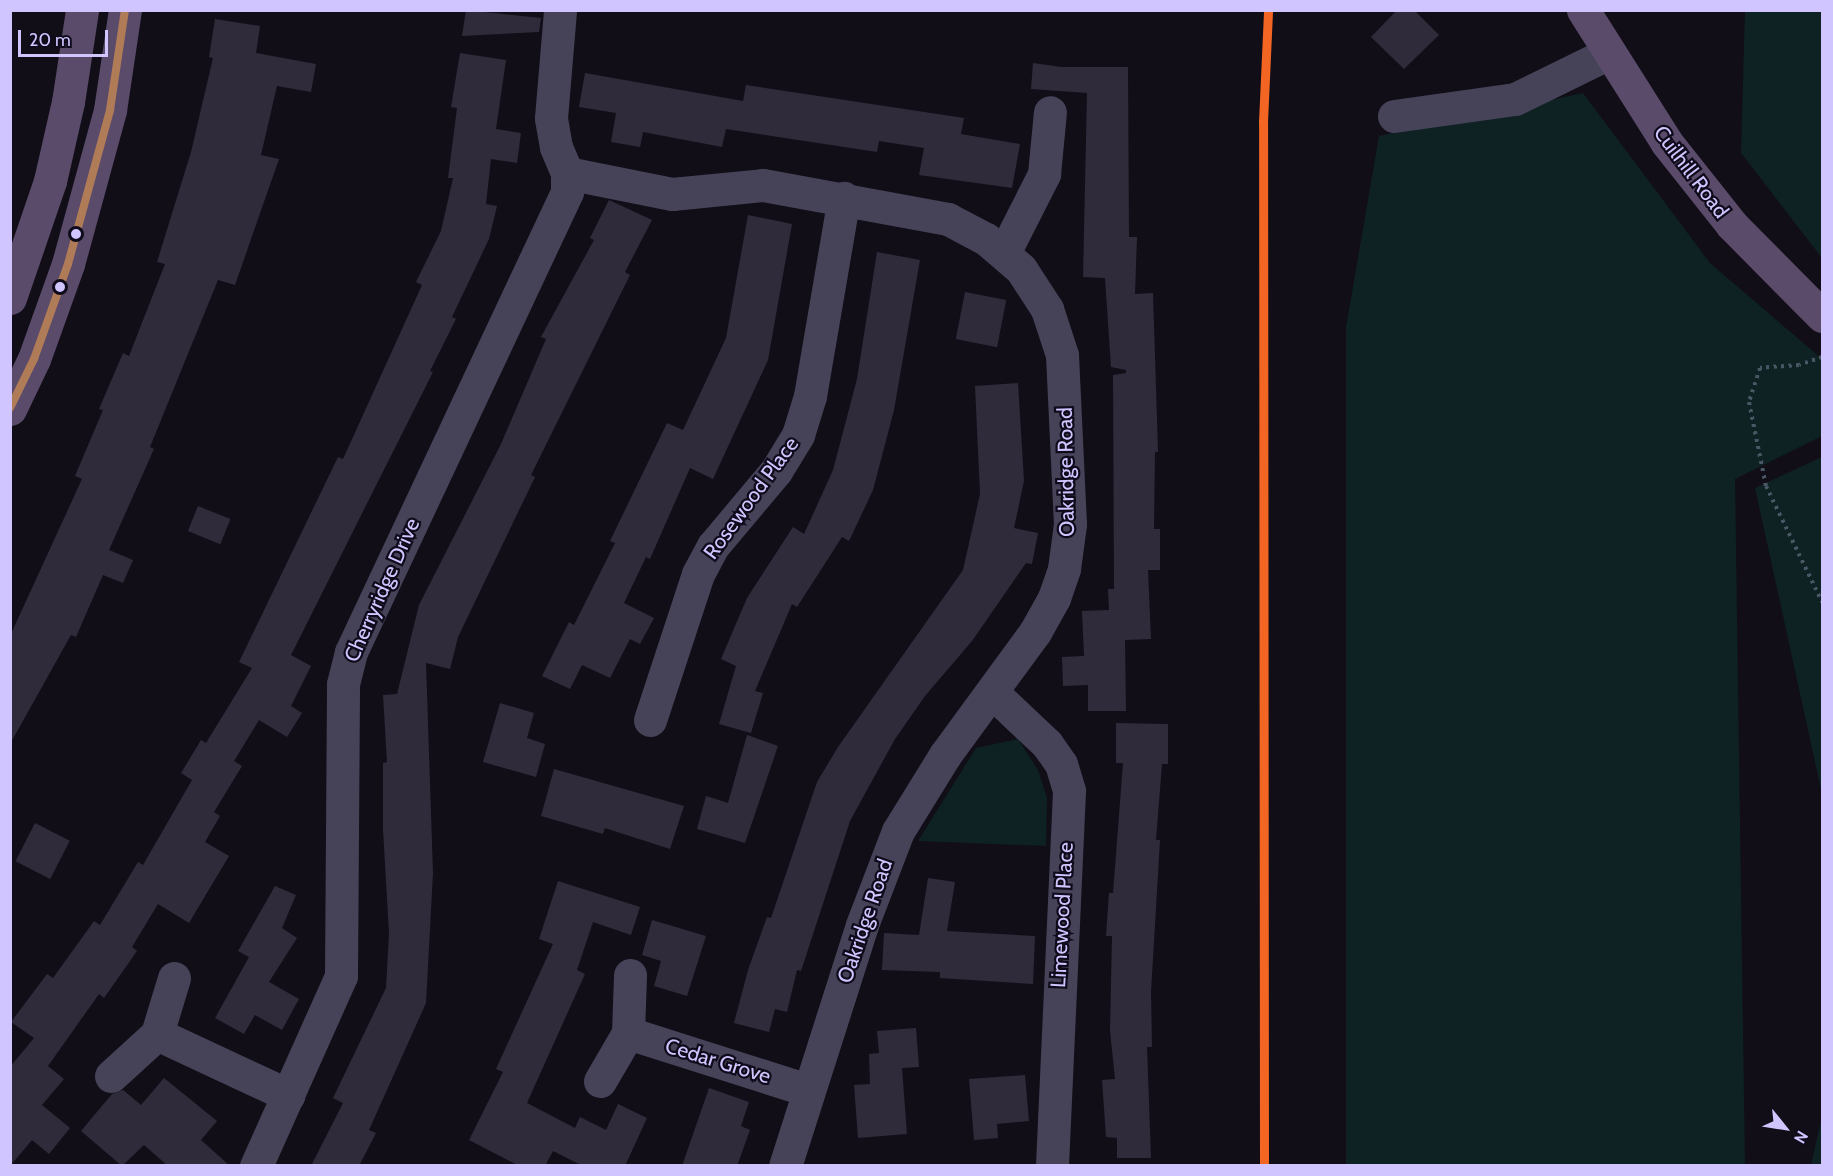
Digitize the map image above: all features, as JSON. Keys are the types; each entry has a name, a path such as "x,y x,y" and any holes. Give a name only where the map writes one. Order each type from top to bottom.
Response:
{"main road":[{"path":"10,298 50,181 68,102 82,10"},
{"path":"10,409 34,359 74,244 110,110 125,10"},
{"name":"Cuilhill Road","path":"1583,10 1607,54 1667,143 1732,225 1822,316"}],"street":[{"path":"560,10 551,118 556,147 567,173"},
{"path":"1394,116 1515,99 1607,54"},
{"path":"1004,253 1044,174 1050,112"},
{"name":"Oakridge Road","path":"567,173 672,194 763,185 844,198 948,219 1004,253 1035,289 1053,324 1062,355 1070,524 1064,569 1054,598 993,693 945,755 898,831 877,879 785,1166"},
{"name":"Cherryridge Drive","path":"256,1166 341,976 343,684 351,652 567,192 567,173"},
{"name":"Rosewood Place","path":"650,720 698,574 713,546 788,454 802,426 844,198"},
{"name":"Limewood Place","path":"993,693 1047,744 1061,764 1069,791 1052,1166"},
{"path":"600,1081 628,1033 630,975"},
{"path":"111,1076 157,1034 174,978"},
{"name":"Cedar Grove","path":"628,1033 808,1090"},
{"path":"157,1034 288,1095"}],"path":[{"path":"1822,357 1799,365 1760,368 1749,402 1766,486 1822,602"}],"shaded area":[{"path":"1745,11 1822,11 1822,258 1741,153"},
{"path":"1583,93 1710,263 1822,359 1822,436 1735,479 1745,1165 1346,1166 1346,327 1379,136"},
{"path":"1822,457 1822,794 1755,488"},
{"path":"1018,739 1038,770 1047,798 1046,846 918,841 976,748"},
{"path":"1822,1116 1822,1165 1811,1165"}],"building":[{"path":"466,10 541,18 539,32 462,36"},
{"path":"1397,10 1414,10 1439,35 1404,69 1371,37"},
{"path":"215,19 260,26 256,53 316,64 311,92 277,86 261,155 279,159 235,285 218,280 150,447 154,449 109,550 133,560 123,583 103,575 76,637 71,635 10,744 10,636 82,479 75,476 103,410 99,409 123,353 129,356 165,264 157,262 191,152 213,58 209,57"},
{"path":"460,53 506,60 496,129 521,133 517,163 491,159 486,204 497,206 489,239 452,317 456,319 430,371 433,372 291,655 311,666 291,706 302,713 287,737 259,720 234,761 242,766 214,812 220,816 205,842 229,856 189,923 158,904 132,947 137,951 104,998 99,994 48,1066 64,1079 42,1105 70,1128 49,1154 32,1140 10,1166 10,1067 34,1038 11,1022 47,974 53,978 94,921 100,925 138,862 143,865 192,780 181,773 201,740 206,743 252,668 239,662 338,457 343,459 422,285 416,282 441,231 453,178 448,178 457,108 451,107"},
{"path":"1033,63 1061,67 1128,67 1129,237 1137,237 1135,294 1153,293 1158,452 1155,452 1154,529 1160,529 1160,570 1148,570 1151,639 1125,640 1126,711 1088,711 1088,685 1063,686 1062,657 1084,656 1082,611 1109,610 1108,589 1114,589 1113,375 1126,373 1126,370 1111,367 1105,278 1083,277 1087,93 1031,89"},
{"path":"585,73 743,101 746,85 964,118 961,134 1020,144 1012,188 919,175 924,148 879,141 877,152 726,129 722,147 643,132 640,147 611,142 616,113 579,107"},
{"path":"609,200 652,220 625,272 630,275 531,475 535,477 458,637 450,669 426,663 433,873 426,1003 369,1130 376,1133 359,1166 311,1166 343,1103 333,1098 386,988 389,933 383,829 383,763 387,762 383,695 397,694 419,605 501,444 546,339 541,337 594,240 590,238"},
{"path":"748,215 792,224 768,360 713,479 690,468 650,559 646,557 624,603 654,618 640,644 630,639 610,678 582,665 570,689 542,676 569,622 574,625 615,543 610,541 667,423 683,430 726,338"},
{"path":"877,252 920,260 894,410 873,490 849,541 842,537 797,607 792,604 755,691 763,693 751,733 719,724 736,666 721,659 747,598 793,527 804,534 833,470 857,379"},
{"path":"965,292 1006,300 997,347 956,339"},
{"path":"1018,383 1024,481 1014,528 1038,533 1032,564 1026,563 972,641 925,696 895,739 850,821 801,971 797,970 787,1012 775,1009 769,1032 734,1023 748,970 767,917 771,918 817,782 838,747 963,570 980,494 975,386"},
{"path":"198,506 230,519 220,544 188,531"},
{"path":"500,703 534,713 527,738 545,744 536,777 483,762"},
{"path":"1116,723 1168,724 1168,764 1162,764 1156,840 1160,840 1151,992 1152,1047 1147,1047 1151,1158 1117,1158 1117,1138 1106,1137 1102,1080 1115,1079 1110,1031 1112,936 1106,936 1109,893 1113,893 1123,763 1116,763"},
{"path":"747,735 778,746 745,843 697,829 706,796 728,803"},
{"path":"554,769 684,806 670,849 605,828 603,834 541,816"},
{"path":"35,823 70,841 50,879 15,861"},
{"path":"928,878 955,882 947,931 1035,936 1033,984 940,978 940,972 882,970 884,933 919,935"},
{"path":"558,881 640,907 631,935 593,922 577,970 585,974 527,1103 575,1128 580,1117 606,1130 618,1104 647,1118 625,1166 583,1166 553,1151 545,1166 519,1166 469,1140 503,1072 496,1069 553,944 539,939"},
{"path":"275,886 296,895 282,928 297,938 269,982 299,999 282,1030 255,1015 244,1034 215,1018 249,957 238,951"},
{"path":"652,920 706,936 687,996 654,986 661,961 642,955"},
{"path":"916,1028 919,1067 902,1068 907,1134 858,1138 854,1085 870,1084 869,1054 879,1053 877,1031"},
{"path":"1025,1075 1029,1121 997,1124 998,1138 974,1140 969,1079"},
{"path":"164,1078 217,1121 201,1140 230,1166 168,1166 144,1145 122,1166 81,1131 112,1094 123,1090 141,1105"},
{"path":"709,1088 749,1102 741,1126 750,1130 737,1166 682,1166"}],"transit line":[{"path":"10,408 34,359 68,264 110,110 125,10"},
{"path":"1264,1166 1263,122 1268,10"}]}
